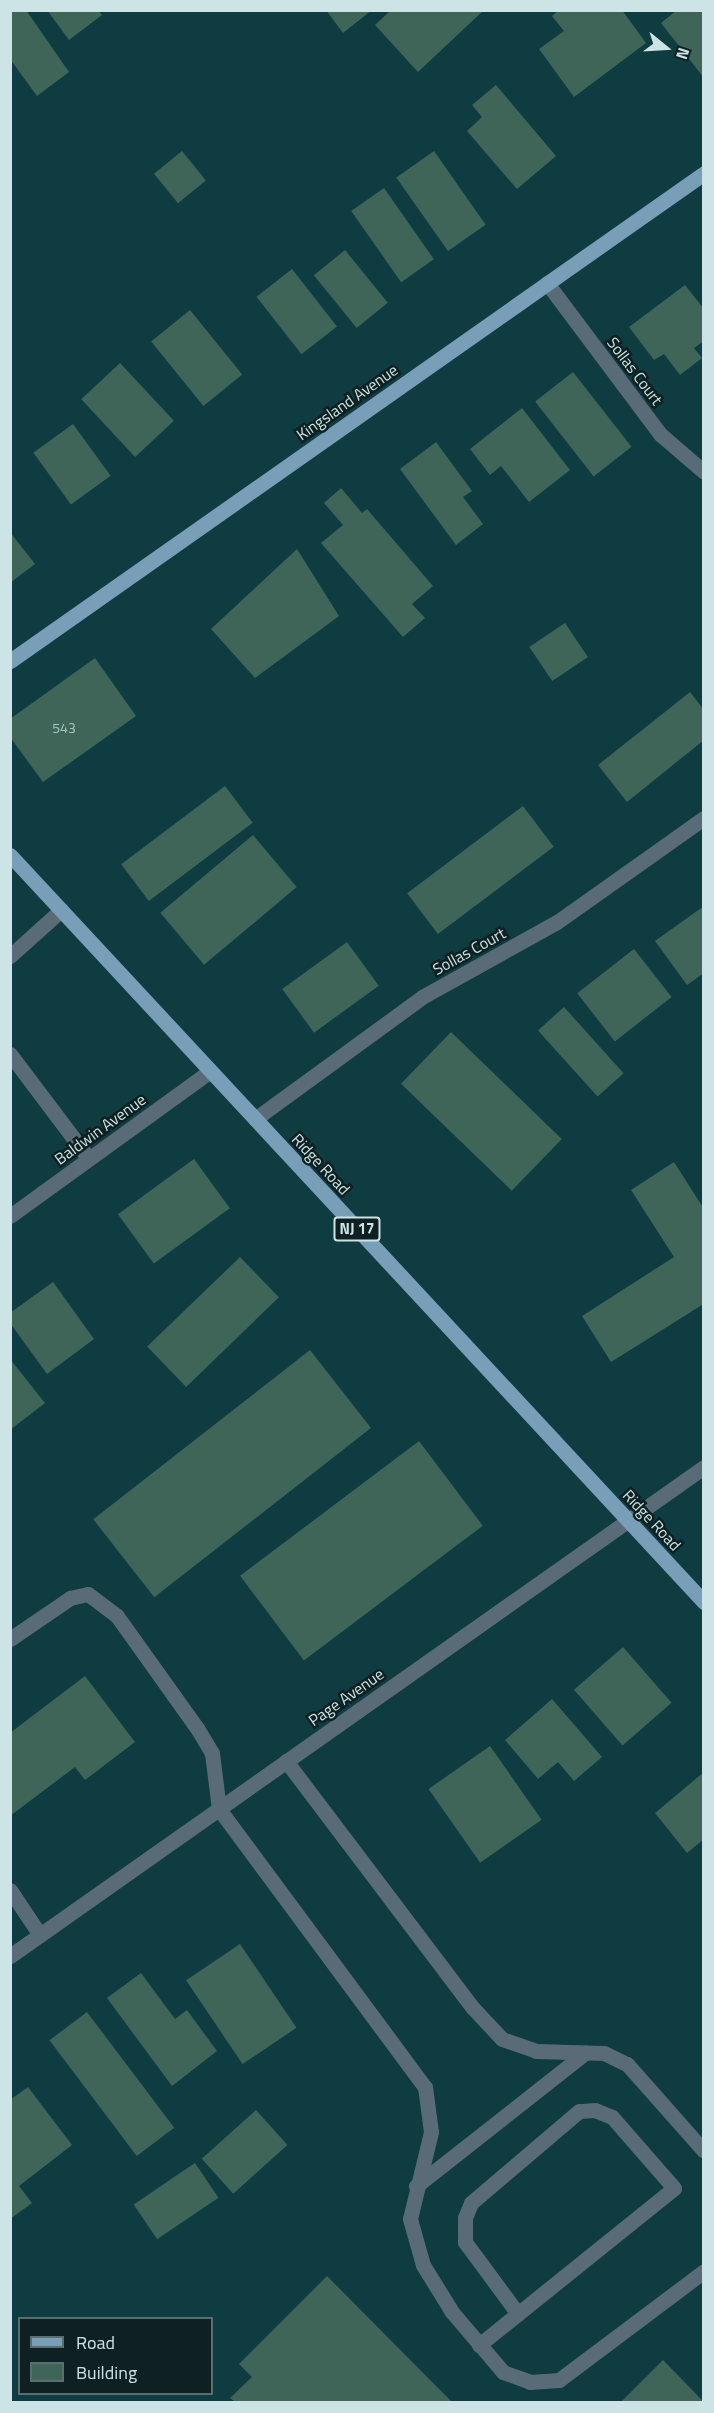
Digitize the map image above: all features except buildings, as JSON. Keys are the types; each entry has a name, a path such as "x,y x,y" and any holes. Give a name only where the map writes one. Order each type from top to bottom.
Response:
{"main road":[{"name":"Kingsland Avenue","path":"10,661 704,173"},
{"name":"Ridge Road","path":"10,855 704,1602"}],"street":[{"name":"Sollas Court","path":"547,283 660,434 704,472"},
{"name":"Sollas Court","path":"255,1119 422,997 557,922 704,818"},
{"path":"10,956 61,910"},
{"path":"10,1054 89,1159"},
{"name":"Baldwin Avenue","path":"10,1216 210,1071"},
{"name":"Page Avenue","path":"10,1956 704,1467"},
{"path":"10,1639 70,1598 88,1594 117,1616 212,1753 219,1809 425,2087 430,2132 410,2219 423,2265 452,2312 503,2372 530,2382 559,2380 704,2271"},
{"path":"286,1761 473,2008 502,2039 536,2051 604,2053 627,2064 704,2151"},
{"path":"10,1890 40,1935"},
{"path":"416,2186 586,2052"},
{"path":"479,2344 518,2314 674,2188 612,2117 595,2110 579,2110 471,2203 465,2218 465,2242 518,2314"}]}
